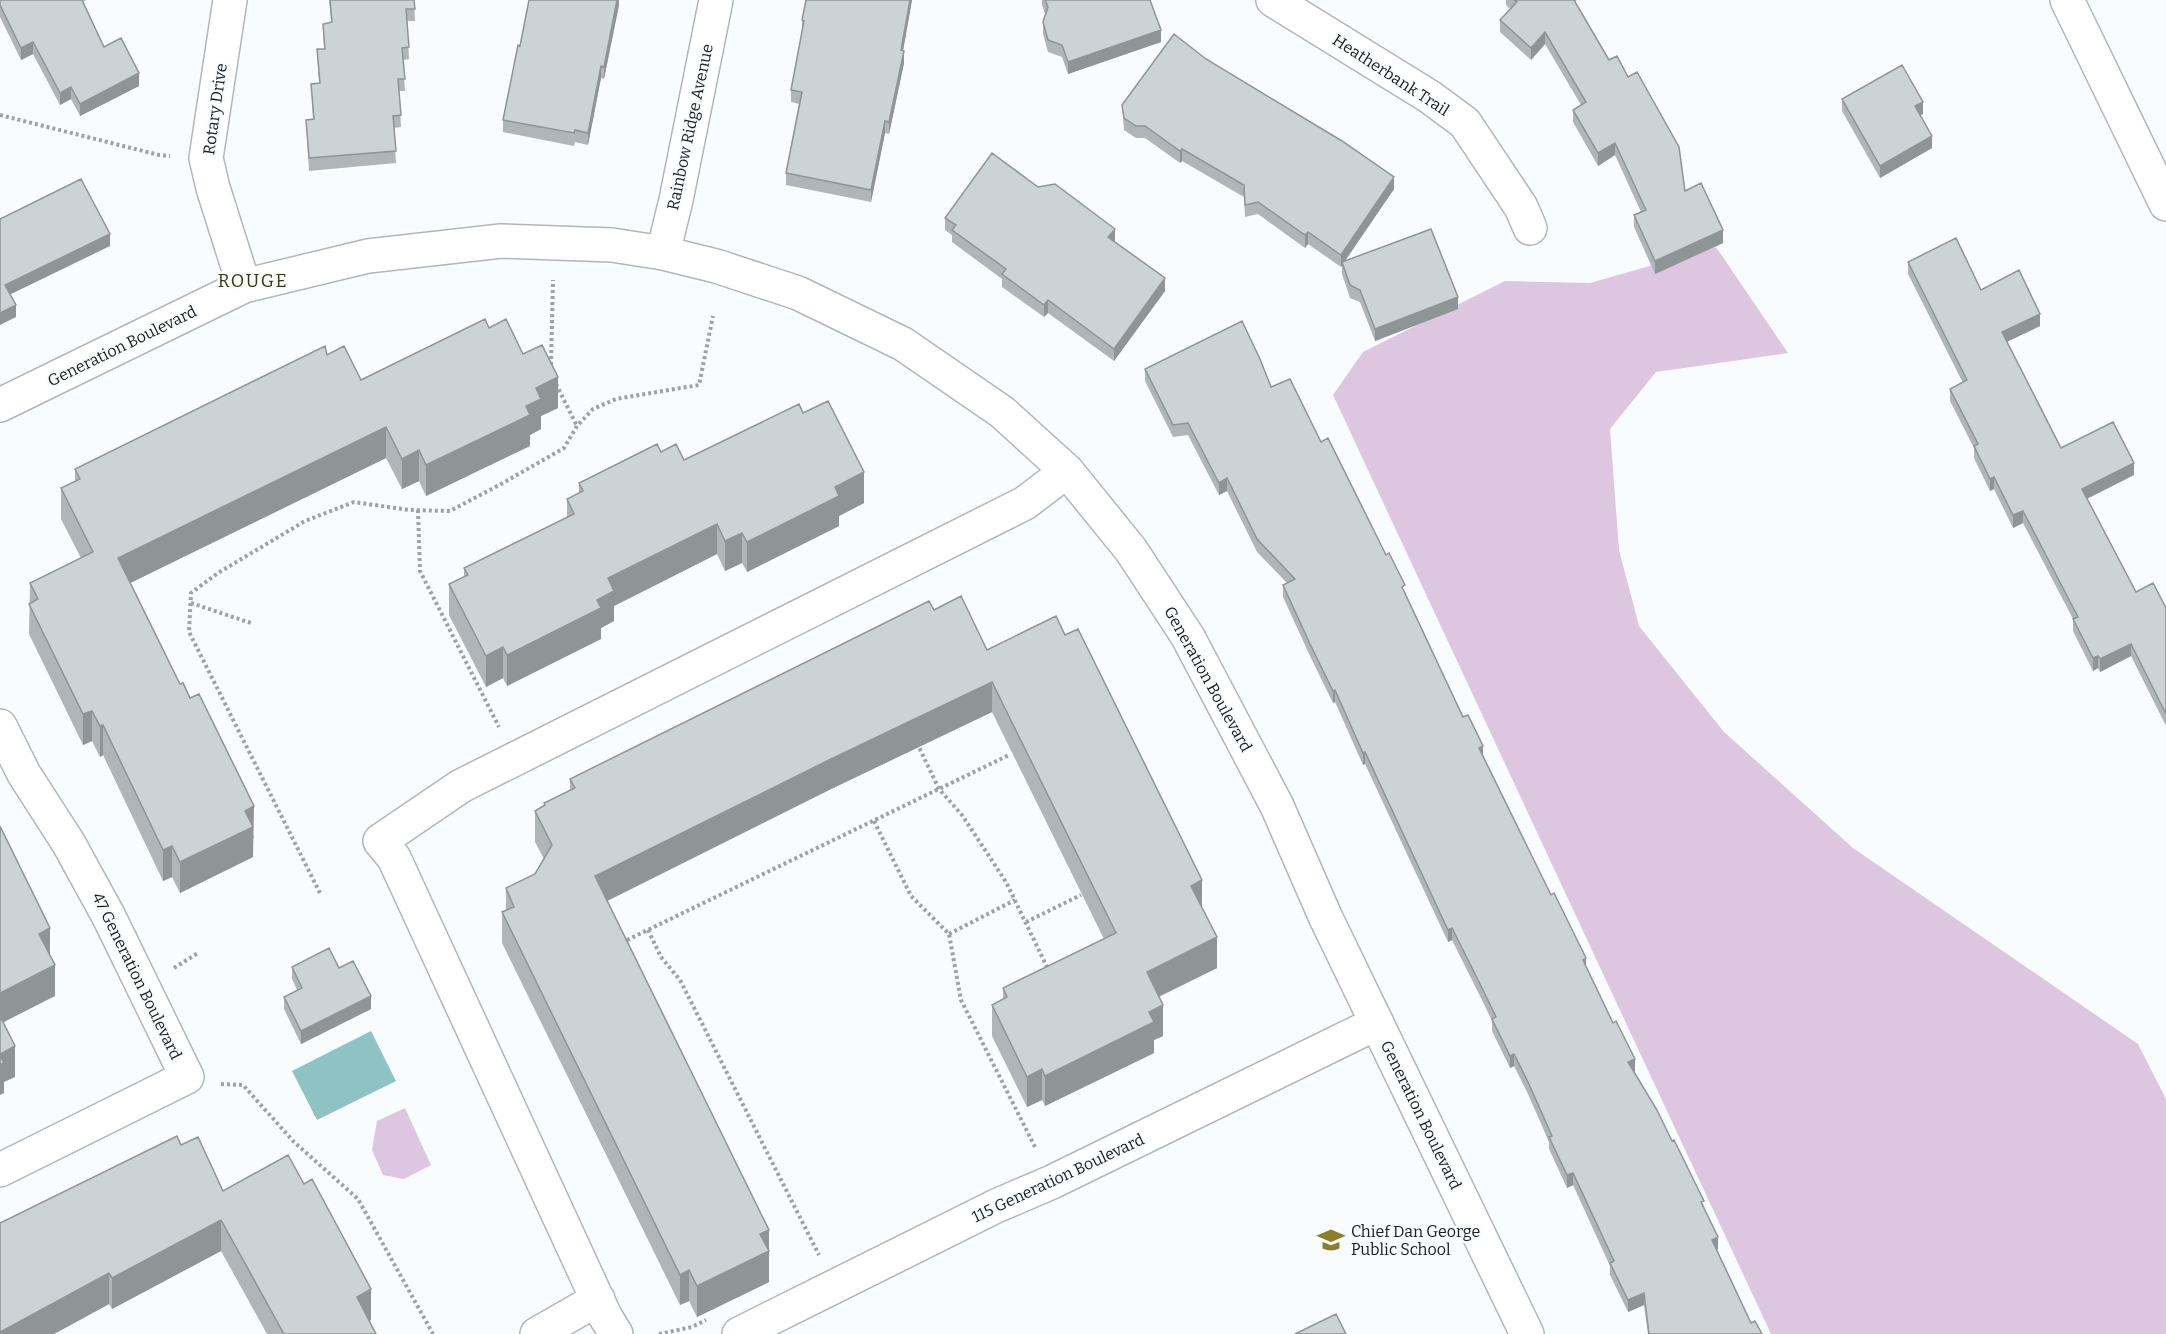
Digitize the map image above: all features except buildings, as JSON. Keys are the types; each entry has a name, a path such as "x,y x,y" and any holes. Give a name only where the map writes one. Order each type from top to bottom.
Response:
{"street":[{"name":"Rotary Drive","path":"230,0 206,158 213,188 244,286"},
{"name":"Rainbow Ridge Avenue","path":"663,253 676,200 716,0"},
{"name":"Heatherbank Trail","path":"1273,0 1430,97 1465,123 1521,207 1530,228"},
{"path":"2067,0 2166,204"},
{"name":"Generation Boulevard","path":"0,405 244,286 368,255 501,241 612,244 716,266 798,293 903,344 1002,412 1067,471 1131,550 1188,636 1277,806 1325,916 1527,1334"},
{"path":"616,1334 605,1316 394,858 380,841 461,786 1025,503 1067,471"},
{"name":"47 Generation Boulevard","path":"0,726 24,774 69,844 109,917 187,1077 0,1170"},
{"name":"115 Generation Boulevard","path":"739,1334 996,1206 1052,1182 1377,1023"},
{"path":"537,1334 598,1299"}],"path":[{"path":"0,115 159,155 206,158"},
{"path":"550,373 555,242"},
{"path":"320,893 189,632 191,593 218,573 305,521 354,502 418,510 450,511 564,448 578,426 593,409 616,399 699,385 713,316"},
{"path":"556,384 578,426"},
{"path":"418,510 420,571 452,638 518,757"},
{"path":"191,603 250,623"},
{"path":"916,742 939,789 962,815 1006,882 1052,977"},
{"path":"627,940 1009,755"},
{"path":"874,821 912,896 949,934 961,1000 1052,1182"},
{"path":"1026,922 1081,895"},
{"path":"949,934 1015,900"},
{"path":"648,930 661,957 680,980 824,1266"},
{"path":"165,973 198,953"},
{"path":"187,1077 219,1084 243,1085 294,1142 358,1199 433,1334"}],"shaded area":[{"path":"1716,247 1788,353 1656,372 1610,429 1619,550 1639,626 1724,732 1853,848 2138,1044 2166,1099 2166,1334 1771,1334 1333,395 1363,352 1505,281 1590,283"},
{"path":"405,1108 431,1165 404,1179 383,1175 372,1150 377,1121"}],"water":[{"path":"371,1031 396,1081 317,1120 292,1071"}],"place":[{"name":"Chief Dan George Public School","path":"1331,1240"}],"district":[{"name":"ROUGE","path":"253,281"}]}
